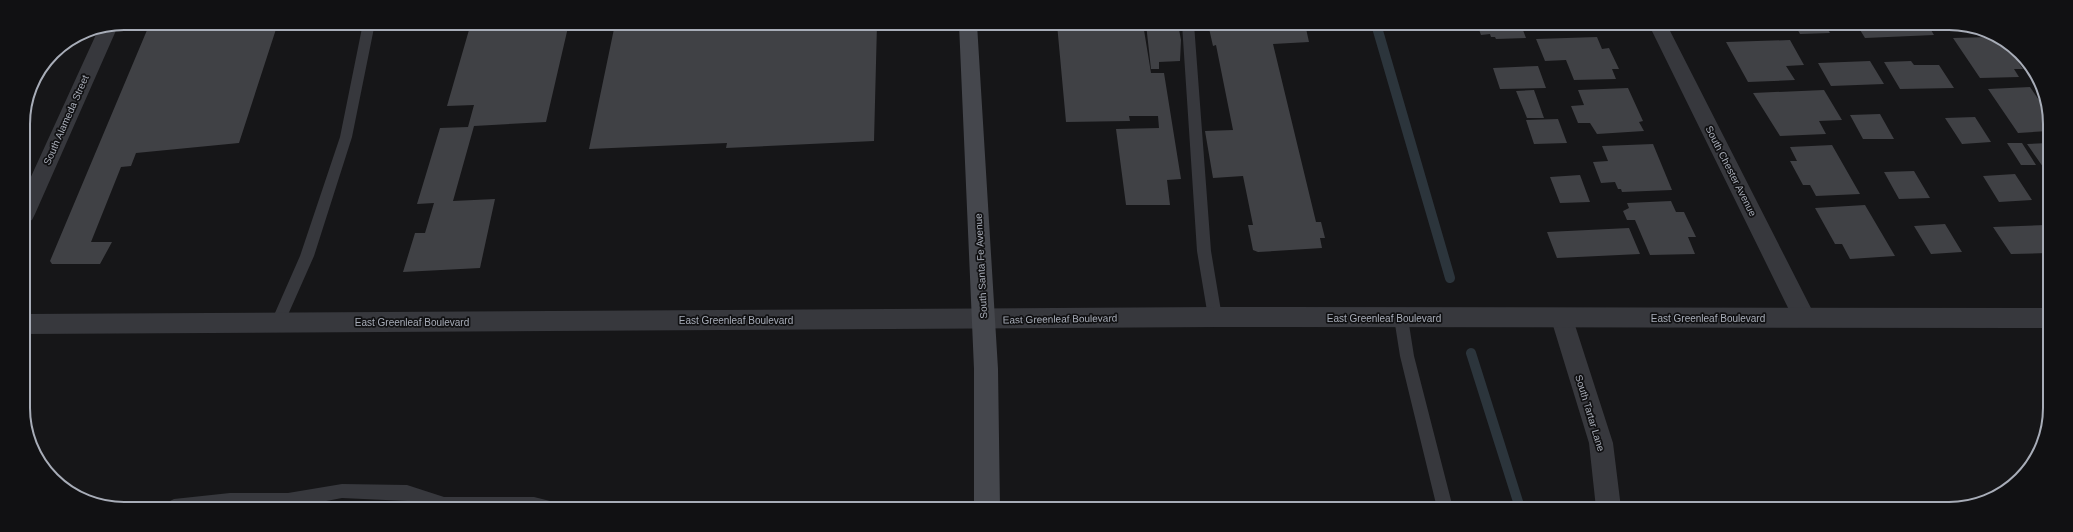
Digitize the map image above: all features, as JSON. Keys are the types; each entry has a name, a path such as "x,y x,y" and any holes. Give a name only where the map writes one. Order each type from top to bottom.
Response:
{"main road":[{"name":"South Santa Fe Avenue","path":"968,30 986,369 987,502"}],"street":[{"name":"South Chester Avenue","path":"1660,30 1804,317"},
{"name":"South Alameda Street","path":"30,201 106,32"},
{"name":"East Greenleaf Boulevard","path":"30,324 984,320 1215,317 1562,319 1804,317 2043,318"},
{"name":"South Tartar Lane","path":"1562,319 1601,443 1609,502"}],"lane":[{"path":"278,322 307,256 346,137 368,30"},
{"path":"1188,30 1204,251 1215,317"},
{"path":"1401,318 1407,356 1444,502"},
{"path":"221,502 288,501 342,491 407,493 429,502"}],"building":[{"path":"147,30 276,30 239,143 136,153 131,166 121,167 91,242 112,242 100,264 52,264 50,261"},
{"path":"469,30 567,30 546,122 474,126 453,201 495,199 480,268 403,272 415,233 425,233 434,203 417,204 440,128 468,127 474,105 447,106"},
{"path":"614,30 877,30 874,141 726,148 727,143 589,149"},
{"path":"1058,30 1144,30 1151,73 1164,73 1181,179 1167,180 1170,205 1126,205 1116,129 1159,128 1158,116 1129,116 1130,121 1066,122"},
{"path":"1147,30 1179,30 1181,40 1180,61 1159,62 1159,69 1151,69"},
{"path":"1209,30 1306,30 1309,42 1273,44 1316,222 1321,222 1325,238 1320,238 1322,248 1258,252 1253,250 1248,225 1253,225 1243,176 1213,178 1205,131 1233,130 1216,45 1213,46"},
{"path":"1479,30 1523,30 1526,38 1496,39 1495,37 1491,37 1490,34 1481,35"},
{"path":"1726,30 1747,30 1727,31"},
{"path":"1798,30 1828,30 1830,33 1800,34"},
{"path":"1860,30 1931,30 1934,35 1865,38"},
{"path":"1597,37 1602,49 1609,48 1619,69 1612,69 1616,79 1574,80 1566,60 1545,61 1536,39"},
{"path":"1985,37 1996,43 2015,58 2023,69 2014,69 2019,77 1980,78 1953,38"},
{"path":"1790,40 1804,65 1786,66 1795,80 1748,82 1726,42"},
{"path":"1870,61 1884,84 1831,86 1818,63"},
{"path":"1911,61 1914,65 1939,65 1954,88 1900,89 1884,62"},
{"path":"1538,66 1546,88 1500,89 1493,68"},
{"path":"2030,87 2039,100 2043,118 2043,131 2018,133 1988,89"},
{"path":"1628,88 1643,121 1639,122 1644,131 1597,134 1590,123 1578,123 1571,106 1584,105 1578,90"},
{"path":"1534,90 1544,118 1527,118 1516,91"},
{"path":"1824,90 1842,120 1819,121 1826,134 1780,136 1753,93"},
{"path":"1880,114 1894,139 1863,139 1850,115"},
{"path":"1975,117 1991,142 1962,144 1945,118"},
{"path":"1558,119 1567,143 1534,144 1526,120"},
{"path":"2007,143 2022,143 2036,165 2021,165"},
{"path":"2043,143 2043,167 2027,144"},
{"path":"1653,144 1672,190 1622,192 1621,189 1618,189 1615,182 1601,183 1593,162 1608,161 1602,146"},
{"path":"1832,145 1860,194 1816,196 1810,185 1803,185 1790,161 1797,161 1790,147"},
{"path":"1914,171 1930,198 1899,199 1884,172"},
{"path":"2015,174 2032,200 1999,202 1983,176"},
{"path":"1580,175 1590,202 1560,203 1550,177"},
{"path":"1671,201 1676,212 1684,212 1696,237 1688,237 1695,254 1650,255 1635,220 1627,220 1623,211 1629,208 1627,203"},
{"path":"1865,205 1895,256 1850,259 1842,244 1835,244 1815,208"},
{"path":"1945,224 1962,252 1931,254 1914,226"},
{"path":"2043,225 2043,253 2011,254 1993,227"},
{"path":"1629,228 1640,254 1557,258 1547,232"}],"waterway":[{"path":"1378,30 1450,278"},
{"path":"1471,353 1518,502"}]}
